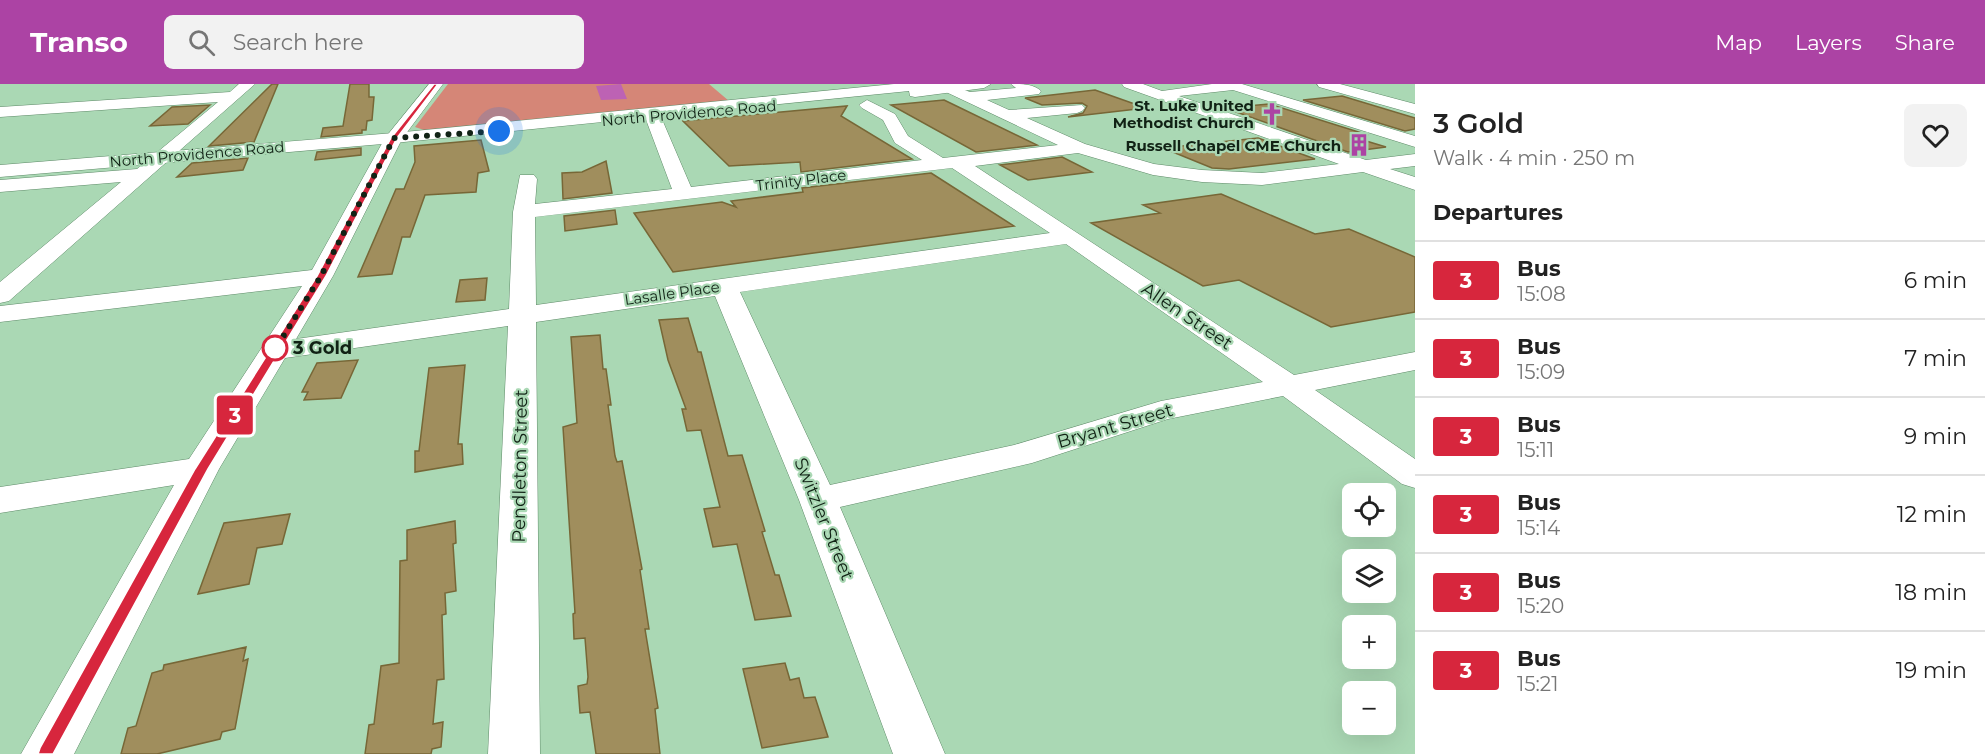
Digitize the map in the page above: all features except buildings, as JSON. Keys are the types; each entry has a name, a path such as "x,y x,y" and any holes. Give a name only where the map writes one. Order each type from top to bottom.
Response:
{"street":[{"path":"47,754 201,469 321,276 394,138 436,84"},
{"name":"North Providence Road","path":"0,171 952,88 1034,91 1018,84"},
{"path":"1128,84 1415,184"},
{"path":"1324,84 1415,109"},
{"path":"1157,94 1235,85 1415,142"},
{"path":"952,88 1006,115 1032,120 1076,115"},
{"name":"North Providence Road","path":"394,138 433,137 952,88"},
{"path":"987,89 1032,120 1079,148 1153,169 1232,178 1287,177 1415,160"},
{"path":"0,110 241,90"},
{"path":"0,295 241,90"},
{"path":"1363,95 1407,91"},
{"path":"0,110 28,94"},
{"name":"Allen Street","path":"867,105 889,117 902,140 948,163 1070,237 1288,385 1415,476"},
{"path":"652,117 684,193"},
{"name":"Trinity Place","path":"525,195 684,193 1079,148"},
{"path":"42,182 60,166"},
{"path":"0,186 144,174"},
{"name":"Pendleton Street","path":"514,754 525,195"},
{"name":"Lasalle Place","path":"274,351 1070,237"},
{"path":"0,314 321,276"},
{"name":"Switzler Street","path":"724,286 818,500 919,754"},
{"name":"Bryant Street","path":"818,500 1020,455 1161,411 1415,361"},
{"path":"0,500 201,469"}],"shaded area":[{"path":"448,84 709,84 729,101 424,130 415,127"},
{"path":"621,84 627,99 601,100 596,86"}],"bus line":[{"name":"3","path":"47,754 201,469 321,276 394,138 436,84"}],"place":[{"name":"St. Luke United Methodist Church","path":"1272,114"},
{"name":"Russell Chapel CME Church","path":"1359,145"},
{"name":"3 Gold","path":"275,348"}],"route":[{"path":"275,348 274,351 321,276 394,138 499,131"}]}
